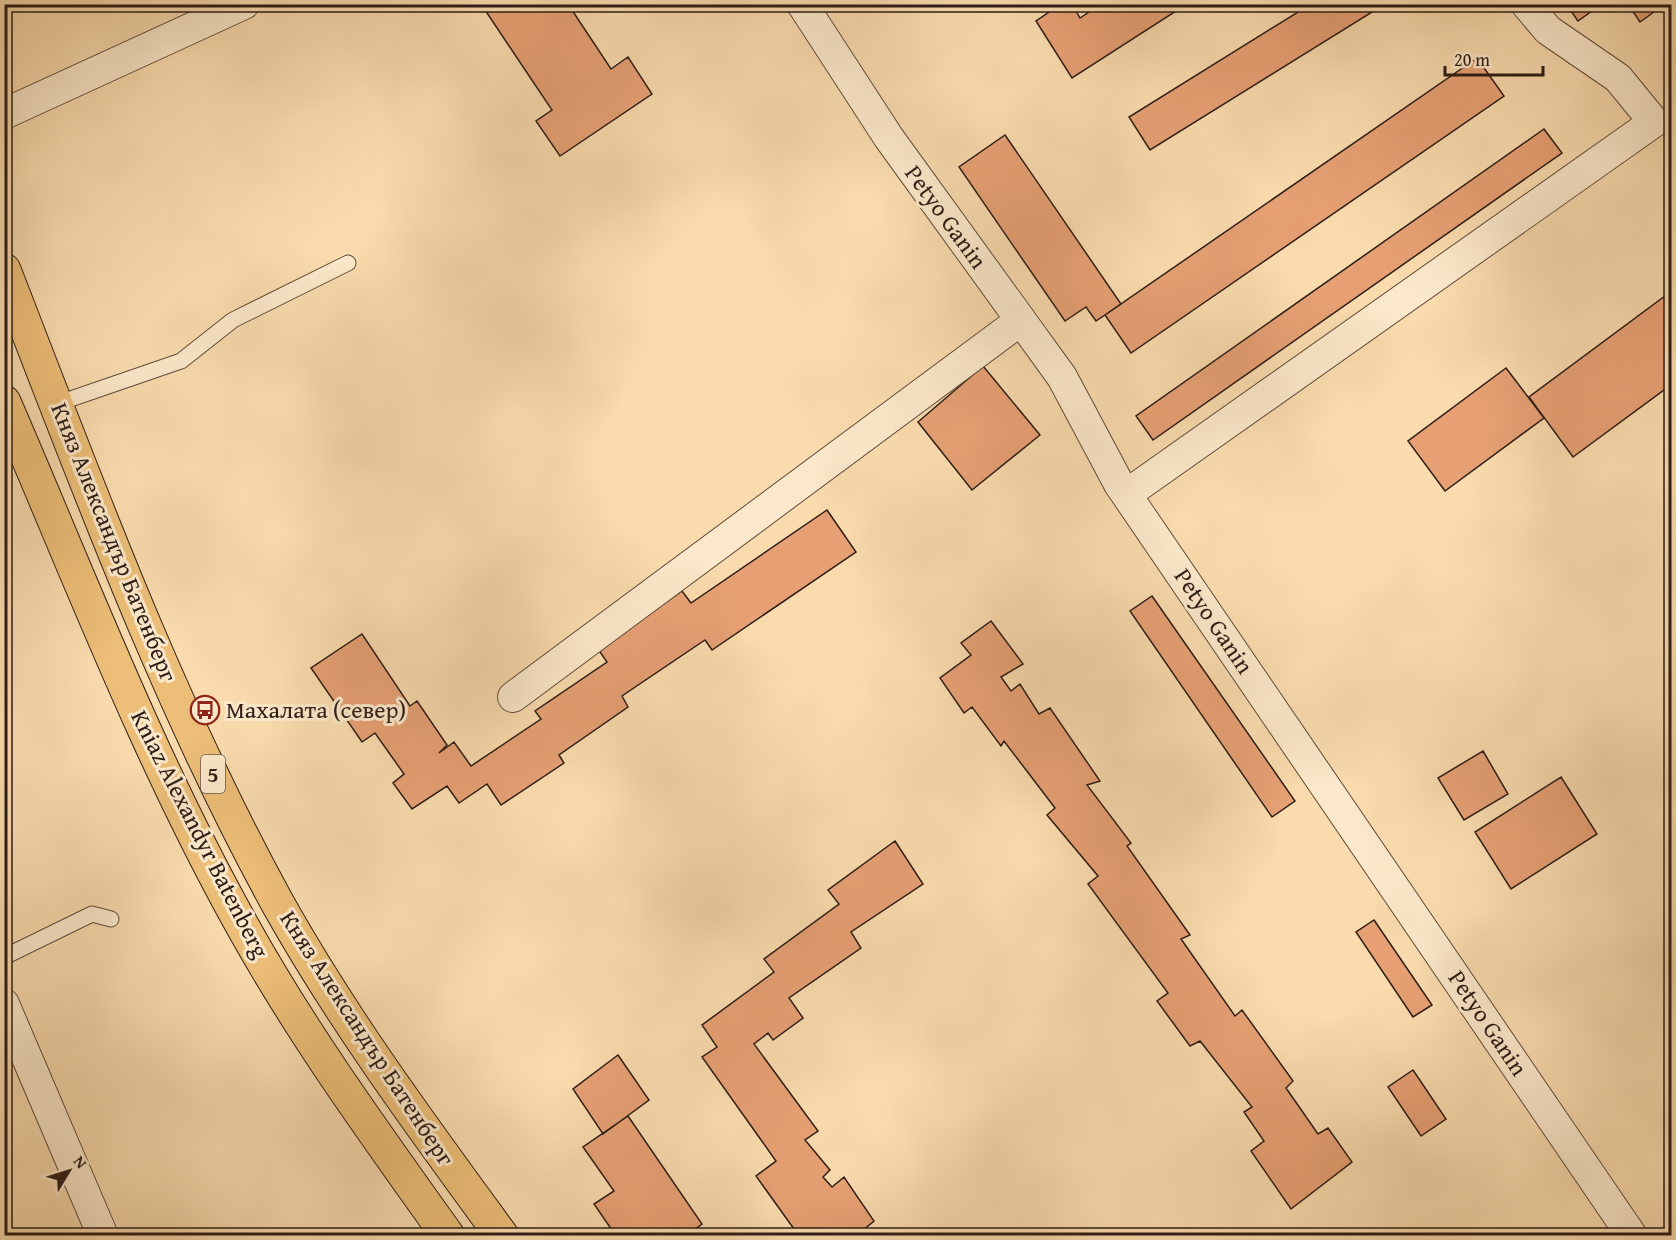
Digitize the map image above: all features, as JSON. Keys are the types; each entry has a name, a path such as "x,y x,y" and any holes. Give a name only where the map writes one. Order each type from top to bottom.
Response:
{"main road":[{"name":"Княз Александър Батенберг","path":"4,270 116,556 200,747 278,904 360,1037 502,1236"},
{"name":"Kniaz Alexandyr Batenberg","path":"4,402 164,774 243,927 326,1064 448,1236"}],"street":[{"path":"4,114 244,4"},
{"name":"Petyo Ganin","path":"802,4 889,138 1062,377 1127,494 1632,1236"},
{"path":"1127,494 1654,122 1618,78 1548,30 1526,4"},
{"path":"513,697 1021,320"},
{"path":"4,1004 103,1236"}],"lane":[{"path":"56,404 181,361 233,320 348,263"},
{"path":"4,957 92,914 111,919"}],"building":[{"path":"481,4 568,4 611,69 628,57 652,94 560,156 536,121 552,110"},
{"path":"1061,4 1072,4 1080,18 1101,4 1187,4 1072,78 1036,21"},
{"path":"1311,4 1385,4 1150,150 1129,117"},
{"path":"1566,4 1593,4 1596,8 1578,21"},
{"path":"1628,4 1665,4 1640,22"},
{"path":"1477,58 1504,96 1131,353 1105,315"},
{"path":"1544,129 1562,153 1153,440 1136,416"},
{"path":"1005,135 1121,304 1096,321 1086,307 1065,321 959,167"},
{"path":"1669,293 1672,296 1672,384 1573,457 1529,397"},
{"path":"983,366 1040,435 972,490 918,422"},
{"path":"1506,368 1544,418 1445,491 1408,441"},
{"path":"827,510 856,552 712,650 705,640 622,696 628,707 559,755 564,763 501,805 487,784 459,803 447,786 412,809 393,783 404,774 375,733 362,742 311,668 362,634 410,706 417,701 447,745 439,753 454,742 471,766 541,719 535,711 607,662 598,649 682,591 691,603"},
{"path":"1152,596 1295,801 1272,817 1130,611"},
{"path":"991,621 1023,664 1001,677 1011,691 1020,684 1039,714 1050,708 1100,781 1087,785 1131,843 1127,846 1190,935 1181,939 1235,1016 1242,1010 1293,1081 1286,1088 1318,1134 1328,1128 1352,1162 1291,1209 1251,1151 1264,1141 1244,1112 1252,1107 1200,1041 1190,1046 1157,1001 1168,993 1088,884 1098,876 1047,815 1055,808 1004,741 1001,746 972,707 964,713 940,678 971,655 961,643"},
{"path":"1483,751 1508,794 1464,820 1438,778"},
{"path":"1561,777 1597,834 1511,889 1475,832"},
{"path":"895,841 923,884 851,932 861,948 789,998 803,1018 773,1040 768,1033 754,1044 818,1131 805,1140 830,1170 823,1177 832,1187 844,1177 874,1221 856,1236 841,1236 837,1229 828,1236 799,1236 756,1176 776,1161 702,1057 717,1047 702,1025 774,972 764,959 839,904 828,890"},
{"path":"1374,920 1432,1005 1413,1017 1356,932"},
{"path":"618,1055 649,1100 603,1134 573,1089"},
{"path":"1413,1070 1446,1119 1421,1136 1388,1087"},
{"path":"628,1116 702,1224 686,1236 616,1236 594,1204 614,1191 583,1147"}],"place":[{"name":"Махалата (север)","path":"205,710"}]}
